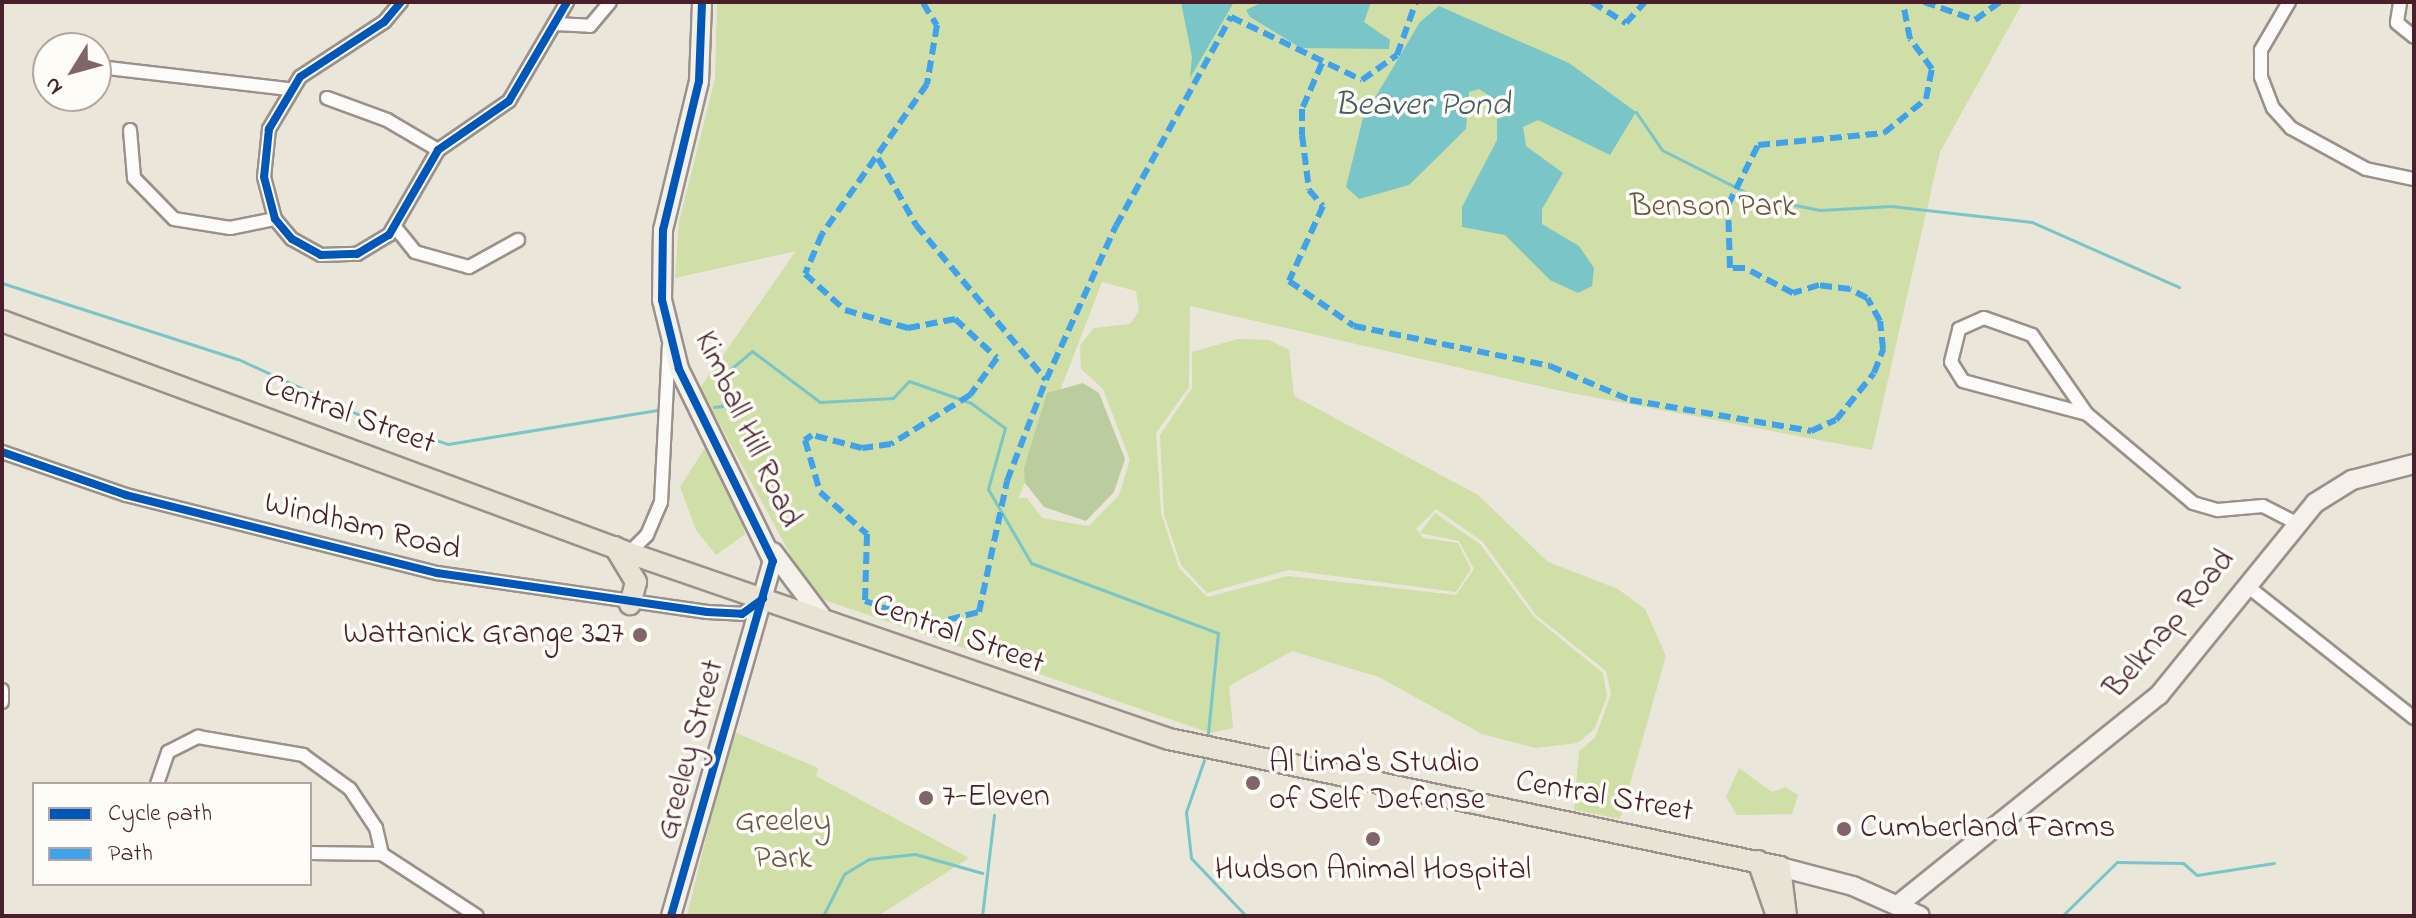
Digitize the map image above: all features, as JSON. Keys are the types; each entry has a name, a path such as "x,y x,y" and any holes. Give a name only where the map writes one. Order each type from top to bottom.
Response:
{"main road":[{"name":"Central Street","path":"2,321 622,550 1169,739 1780,867"},
{"path":"622,550 636,582 630,604"},
{"path":"1758,861 1777,916"},
{"path":"1780,867 1786,916"}],"street":[{"path":"401,2 288,89 264,147 275,219 301,246 329,256 366,251 395,227 438,150 509,101 567,2"},
{"path":"555,24 590,26 610,2"},
{"name":"Kimball Hill Road","path":"702,2 699,81 661,247 670,343 770,547 763,599"},
{"path":"2289,2 2261,50 2262,84 2273,108 2291,128 2366,169 2414,179"},
{"path":"2414,9 2399,2 2397,23 2414,37"},
{"path":"112,69 288,89"},
{"path":"327,98 387,120 438,150"},
{"path":"130,130 134,178 174,219 230,228 275,219"},
{"path":"395,227 415,252 469,267 518,240"},
{"path":"2087,414 1963,381 1951,358 1959,329 1984,318 2032,335 2087,414 2193,503 2218,510 2263,506 2295,522"},
{"path":"622,550 647,535 661,502 670,343"},
{"name":"Windham Road","path":"2,452 80,482 401,565 630,604 742,614 763,599"},
{"name":"Belknap Road","path":"1899,904 2159,695 2295,522 2352,480 2414,464"},
{"path":"770,547 824,620"},
{"path":"2246,585 2414,718"},
{"name":"Greeley Street","path":"671,916 763,599"},
{"path":"2,690 2,702"},
{"path":"158,782 168,752 198,737 303,755 334,772 365,807 382,854"},
{"path":"312,853 382,854 477,916"},
{"name":"Central Street","path":"1780,867 1899,904 1920,916"}],"green space":[{"name":"Benson Park","path":"717,2 2023,2 1940,152 1872,450 1561,391 1190,306 1189,387 1156,433 1161,513 1179,568 1207,597 1288,576 1456,595 1474,569 1459,541 1420,533 1435,513 1480,544 1534,617 1603,673 1607,696 1595,728 1578,743 1535,748 1482,734 1379,677 1292,651 1229,686 1233,728 1210,733 813,596 700,388 796,251 675,278 679,222 715,79","holes":["1102,282 1136,291 1139,311 1130,324 1094,328 1080,345 1081,369 1103,389 1130,460 1119,495 1089,526 1042,518 1027,498 1019,498 1008,526"]},
{"path":"1238,339 1269,340 1289,350 1294,396 1478,495 1548,562 1618,589 1645,609 1666,656 1620,819 1574,810 1579,751 1595,738 1611,694 1606,671 1536,615 1483,542 1436,509 1416,529 1423,538 1458,543 1471,569 1456,592 1289,570 1207,593 1181,565 1164,514 1160,435 1192,388 1192,352"},
{"path":"1083,383 1099,393 1125,459 1114,492 1086,521 1044,507 1025,483 1024,468 1047,393"},
{"path":"705,448 735,491 745,534 716,555 696,530 680,487"},
{"name":"Greeley Park","path":"732,731 818,768 816,776 969,858 878,916 687,916"},
{"path":"1739,768 1772,792 1785,787 1798,795 1792,814 1737,815 1726,797"}],"water":[{"path":"1181,2 1234,2 1190,78 1192,57"},
{"path":"1263,2 1371,2 1364,22 1390,40 1389,49 1301,48 1250,17 1246,10"},
{"name":"Beaver Pond","path":"1439,6 1569,63 1636,112 1610,155 1538,120 1523,127 1526,146 1563,173 1542,209 1542,224 1579,246 1594,268 1592,286 1578,293 1550,280 1505,235 1462,227 1462,207 1497,140 1497,119 1516,113 1479,89 1469,92 1466,129 1409,185 1359,199 1346,187 1363,118 1420,22"}],"waterway":[{"path":"1636,112 1662,150 1755,197 1820,210 1891,206 2032,222 2179,287"},
{"path":"2,283 238,359 362,416 448,444 657,410"},
{"path":"714,407 722,406 726,373 752,351 820,402 893,398 909,381 971,403 1005,428 988,489 1031,563 1218,633 1208,734"},
{"path":"1204,760 1186,812 1191,858 1246,916"},
{"path":"982,916 994,815"},
{"path":"823,916 844,874 869,859 915,854 982,873"},
{"path":"2062,916 2117,862 2183,863 2197,875 2274,863"}],"marked path":[{"path":"923,3 937,25 927,84 822,234 805,274 845,310 908,328 955,319 997,358 970,395 891,444 862,448 812,435 805,440 820,492 867,534 865,601 931,624 979,612 1007,481 1046,380 1116,226 1231,17 1362,80 1397,55 1416,2"},
{"path":"1592,2 1626,23 1645,2"},
{"path":"1322,63 1302,109 1302,135 1309,190 1323,206 1289,281 1354,326 1550,366 1630,400 1811,431 1836,420 1874,373 1883,349 1880,321 1867,298 1850,289 1819,285 1793,293 1745,268 1730,268 1728,205 1758,145 1884,133 1926,99 1932,69 1910,39 1903,2"},
{"path":"1924,2 1975,20 2000,2"},
{"path":"878,158 916,225 1046,380"}],"cycle path":[{"path":"401,2 384,22 300,77 269,129 264,177 275,219 292,239 321,255 357,254 389,235 438,150 509,101 567,2"},
{"path":"671,916 773,561 679,369 662,300 663,230 699,81 702,2"},
{"path":"2,452 126,495 437,573 707,612 742,614 763,599"}],"place":[{"name":"Wattanick Grange 327","path":"640,635"},
{"name":"Al Lima's Studio of Self Defense","path":"1253,783"},
{"name":"7-Eleven","path":"926,798"},
{"name":"Cumberland Farms","path":"1844,829"},
{"name":"Hudson Animal Hospital","path":"1373,839"}]}
